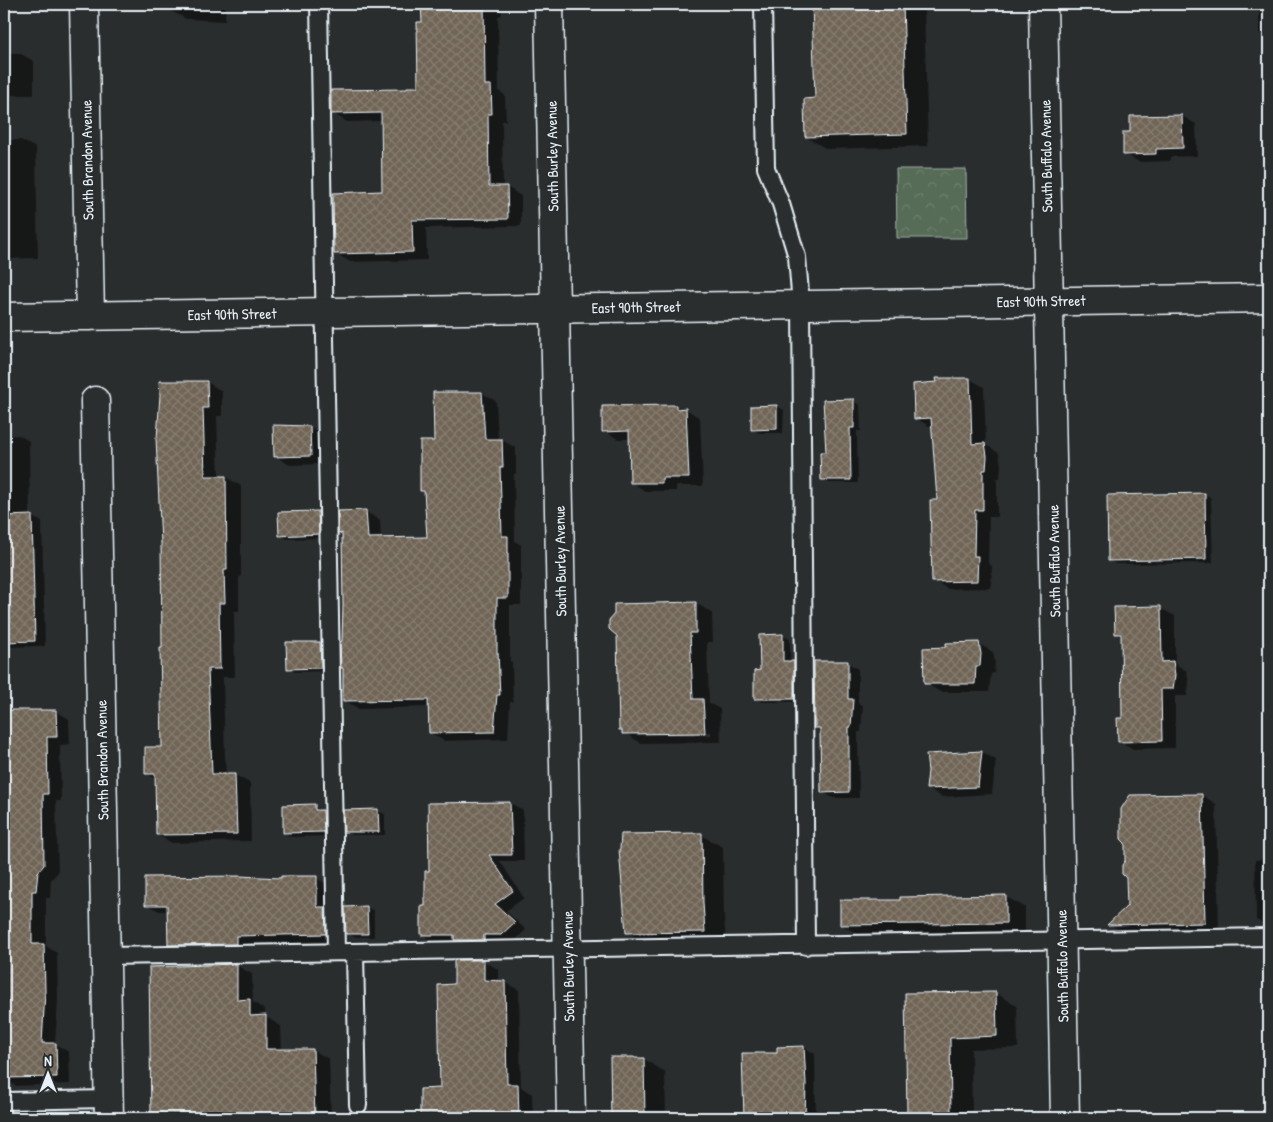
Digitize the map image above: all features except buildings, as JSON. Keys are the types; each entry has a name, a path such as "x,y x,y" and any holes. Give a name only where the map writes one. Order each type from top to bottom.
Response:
{"street":[{"name":"South Brandon Avenue","path":"84,4 90,316"},
{"name":"South Burley Avenue","path":"549,4 571,1118"},
{"name":"South Buffalo Avenue","path":"1044,4 1064,1118"},
{"name":"East 90th Street","path":"4,317 1269,298"},
{"name":"South Brandon Avenue","path":"95,401 109,1109"}],"lane":[{"path":"319,4 336,952"},
{"path":"763,4 766,168 781,204 797,257 801,305 806,946"},
{"path":"106,956 1269,937"},
{"path":"355,952 358,1105"},
{"path":"4,1101 109,1109"}],"green space":[{"path":"896,169 966,169 967,238 897,238"}]}
